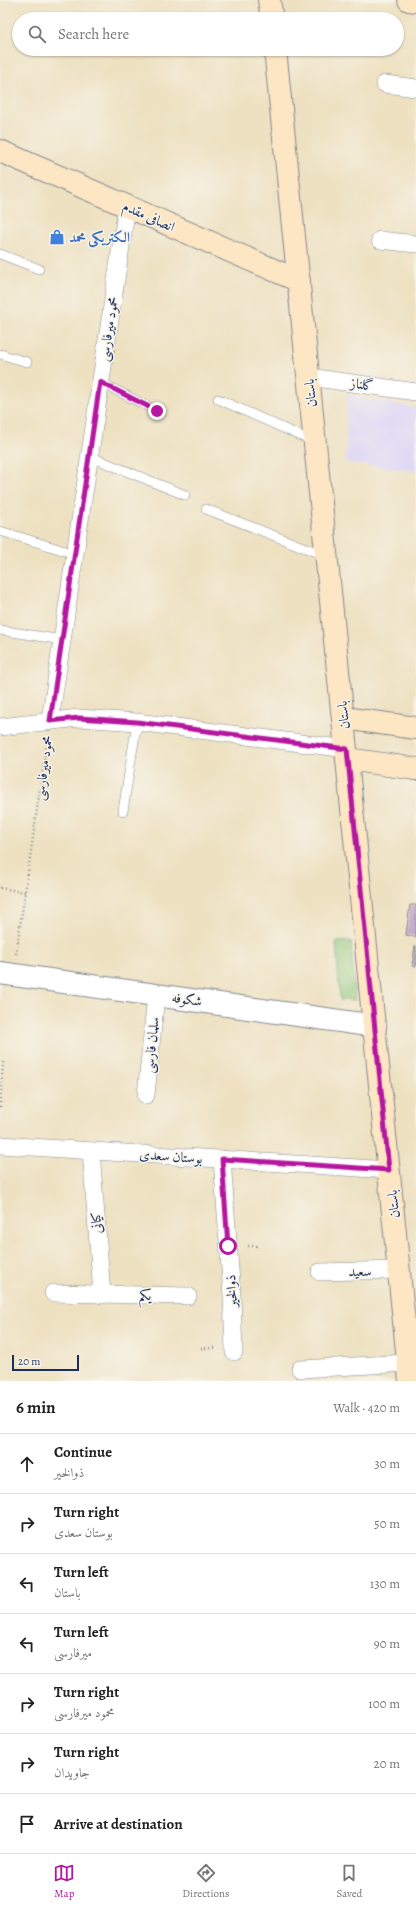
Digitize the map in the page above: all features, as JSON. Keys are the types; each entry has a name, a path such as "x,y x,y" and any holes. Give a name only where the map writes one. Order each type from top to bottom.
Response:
{"main road":[{"path":"269,0 271,12"},
{"path":"409,0 416,1"},
{"name":"باستان","path":"276,56 344,718 409,1372"},
{"name":"انصافی مقدم","path":"0,151 298,280"},
{"path":"344,718 416,728"},
{"path":"347,754 416,769"}],"street":[{"path":"386,84 416,88"},
{"name":"محمود میرفارسی","path":"50,721 126,206"},
{"path":"380,240 416,244"},
{"name":"گلناز","path":"309,377 416,392"},
{"path":"0,727 79,718 137,722 347,754"},
{"name":"شکوفه","path":"6,974 375,1026"},
{"name":"سلمان فارسی","path":"146,1095 156,995"},
{"name":"بوستان سعدى","path":"0,1145 389,1170"},
{"name":"کیانی","path":"91,1151 102,1294"},
{"name":"ذوالخیر","path":"222,1159 232,1296 234,1352"},
{"name":"سعید","path":"320,1272 399,1270"},
{"name":"یکم","path":"53,1293 188,1296"},
{"path":"300,1369 409,1372"}],"lane":[{"path":"0,254 39,269"},
{"path":"0,354 28,362"},
{"path":"100,382 157,411"},
{"path":"218,399 315,443"},
{"path":"89,456 185,495"},
{"path":"206,508 327,557"},
{"path":"0,531 75,554"},
{"path":"0,630 62,640"},
{"path":"124,811 137,722"}],"path":[{"name":"محمود میرفارسی","path":"6,974 25,892 50,721"},
{"path":"0,888 25,892"},
{"path":"0,1107 4,1062"}],"shaded area":[{"path":"347,395 416,408 416,471 346,463"}],"green space":[{"path":"351,941 355,1000 340,1000 336,942"}],"building":[{"path":"410,905 416,905 416,937 406,935"},
{"path":"415,946 416,966 412,966"}],"place":[{"name":"الکتریکی محمد","path":"57,237"}],"route":[{"path":"157,411 100,382 50,721 79,718 137,722 347,749 389,1170 222,1159 228,1246"}]}
